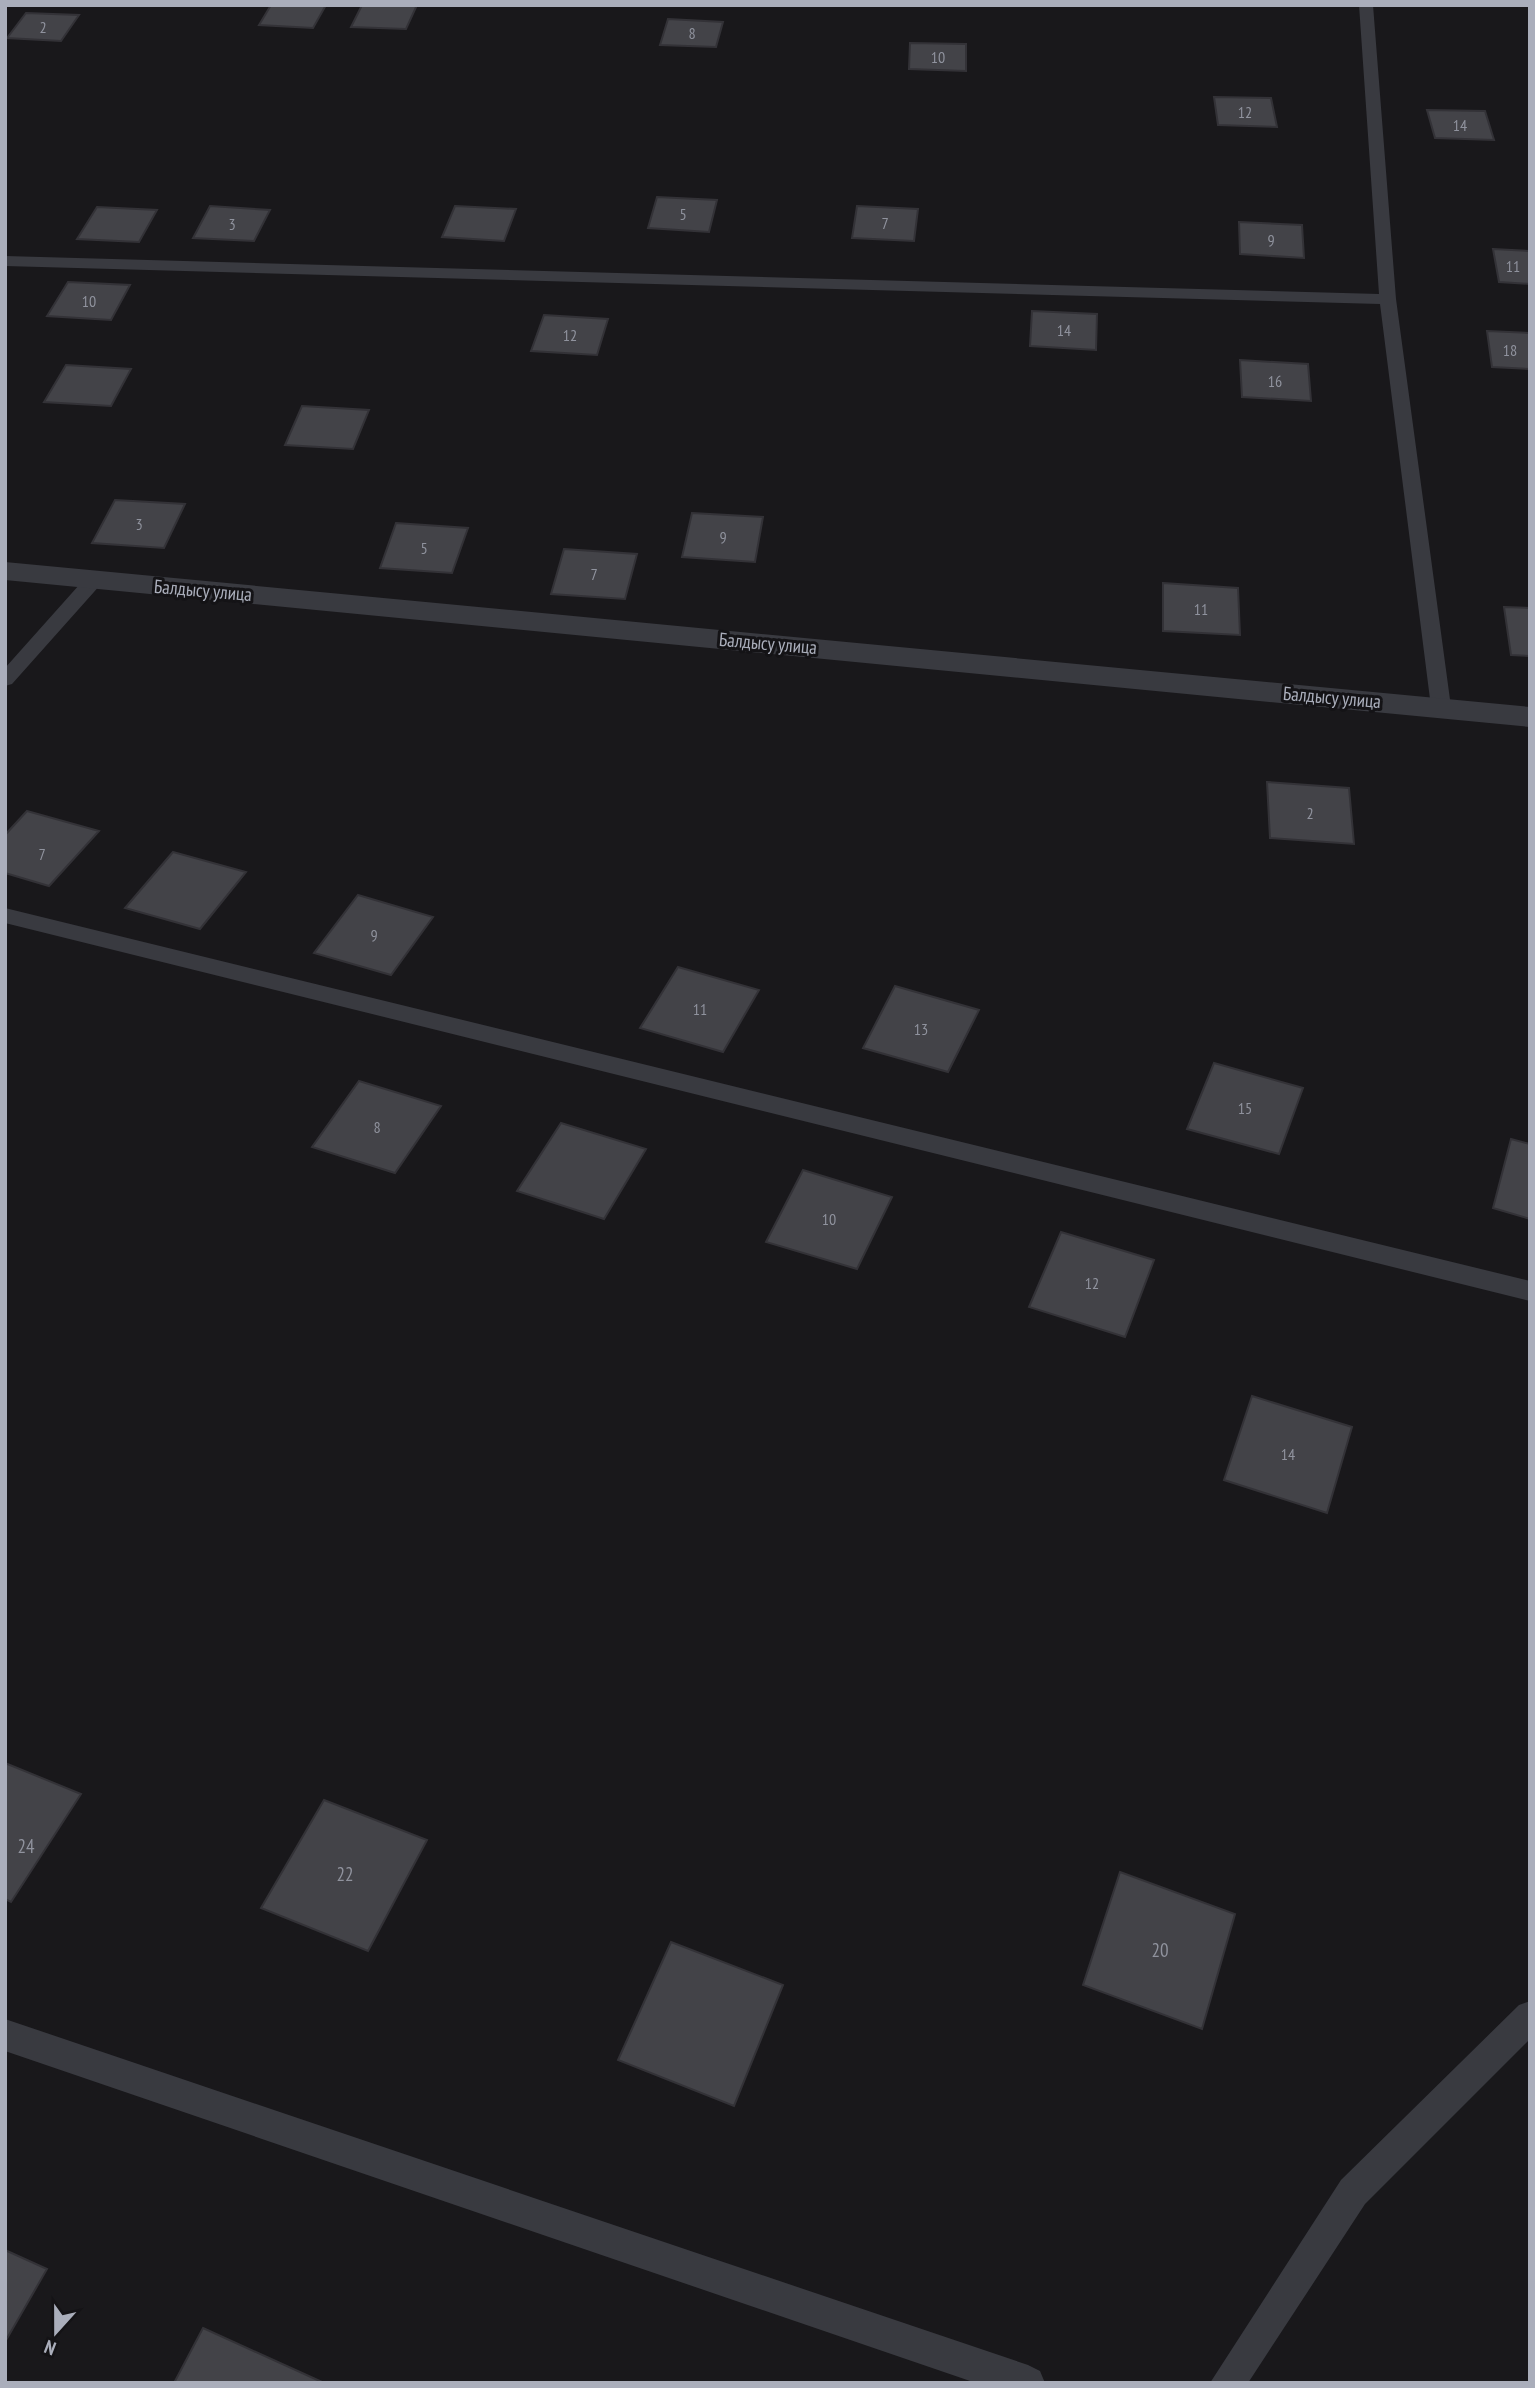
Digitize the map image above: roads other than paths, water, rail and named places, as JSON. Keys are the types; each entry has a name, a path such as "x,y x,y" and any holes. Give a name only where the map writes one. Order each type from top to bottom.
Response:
{"street":[{"name":"Балдысу улица","path":"5,571 1530,717"}],"lane":[{"path":"1366,5 1388,299 1441,708"},
{"path":"5,261 1388,299"},
{"path":"5,680 95,579"},
{"path":"5,915 1530,1291"},
{"path":"1227,2383 1353,2192 1530,2016"},
{"path":"5,2035 1028,2383"}]}
